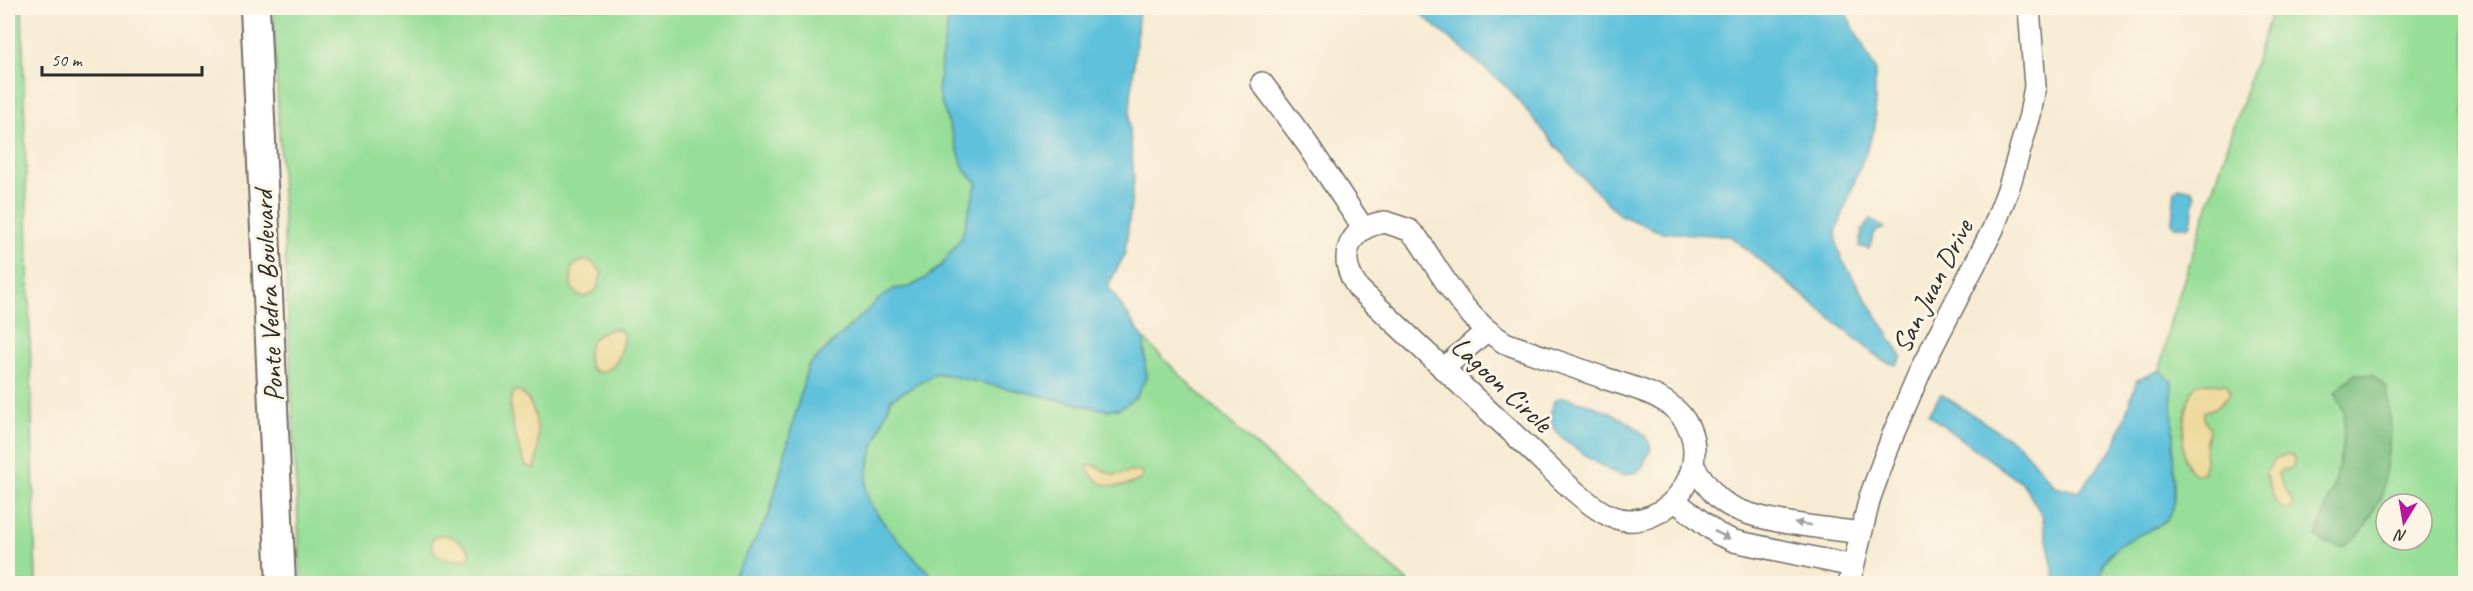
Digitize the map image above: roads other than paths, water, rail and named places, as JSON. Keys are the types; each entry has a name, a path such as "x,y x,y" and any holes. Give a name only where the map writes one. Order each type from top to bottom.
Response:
{"street":[{"name":"Ponte Vedra Boulevard","path":"255,8 281,584"},
{"name":"San Juan Drive","path":"1851,575 1870,497 1894,432 1924,363 1993,229 2009,187 2030,115 2035,86 2029,8"},
{"path":"1262,82 1364,228"},
{"name":"Lagoon Circle","path":"1675,501 1663,510 1645,517 1628,519 1612,516 1597,509 1358,288 1347,267 1350,243 1364,228 1385,222 1409,230 1418,239 1467,312 1486,331 1505,343 1633,388 1669,405 1687,423 1693,437 1694,467"},
{"path":"1443,369 1486,331"},
{"path":"1851,575 1718,534 1675,501 1694,467 1721,501 1764,518 1861,533"},
{"path":"1758,547 1764,518"}],"water":[{"path":"951,8 1139,8 1129,121 1134,179 1125,254 1108,286 1144,339 1146,378 1136,397 1121,408 1106,410 937,373 891,399 871,455 866,489 868,499 885,524 939,583 730,583 769,515 808,366 878,300 894,289 910,287 942,265 962,236 977,182 965,171 938,93 942,54"},
{"path":"1414,8 1843,8 1875,69 1875,127 1836,232 1837,246 1842,260 1902,357 1896,365 1883,361 1730,236 1661,232 1620,215 1579,174 1510,90"},
{"path":"2179,187 2192,190 2195,195 2191,224 2187,227 2175,226 2172,222 2175,191"},
{"path":"1871,219 1884,228 1875,232 1869,249 1859,246 1862,231"},
{"path":"2160,370 2172,382 2174,497 2171,513 2157,527 2130,539 2112,552 2104,563 2100,583 2056,583 2042,515 2024,485 1928,414 1941,394 2019,445 2055,486 2079,492 2115,446 2137,380"},
{"path":"1562,397 1585,403 1614,415 1639,430 1647,439 1651,449 1641,470 1623,475 1607,469 1586,456 1558,433 1552,425 1551,411 1554,401"}]}
